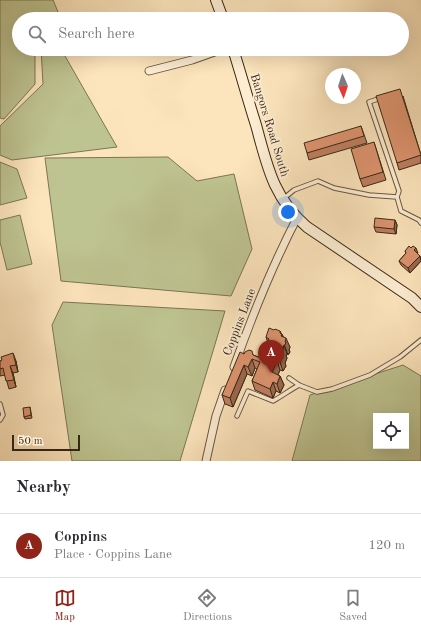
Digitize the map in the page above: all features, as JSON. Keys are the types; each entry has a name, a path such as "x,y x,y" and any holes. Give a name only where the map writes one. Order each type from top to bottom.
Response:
{"street":[{"path":"216,0 220,12"},
{"path":"149,71 203,56"},
{"name":"Bangors Road South","path":"235,56 271,177 282,200 297,218 307,227 412,298 421,307"},
{"name":"Coppins Lane","path":"232,372 251,320 282,245 297,218"},
{"path":"206,461 216,416 226,386"}],"lane":[{"path":"387,95 369,102 399,191 397,197 401,211 419,220 421,223"},
{"path":"282,200 294,190 318,181 334,188 362,194 397,197"},
{"path":"289,378 299,385 317,392 332,389 370,375 400,357 421,340"},
{"path":"237,416 248,392 272,401 299,385"},
{"path":"0,404 3,415 0,420"}],"green space":[{"path":"0,0 53,0 58,12 12,12 12,56 35,56 35,84 4,119 0,118"},
{"path":"41,56 65,56 117,147 12,160 0,155 0,126 43,84"},
{"path":"168,157 197,181 234,174 252,249 231,296 61,281 45,158"},
{"path":"0,162 17,169 27,198 0,205"},
{"path":"20,215 32,264 7,270 0,242 0,220"},
{"path":"63,302 225,311 180,461 72,461 52,325"},
{"path":"403,365 421,376 421,461 292,461 310,395"}],"building":[{"path":"400,89 421,155 397,163 376,96"},
{"path":"361,126 364,136 307,153 304,143"},
{"path":"374,142 383,172 360,179 351,149"},
{"path":"375,218 395,220 394,229 374,227"},
{"path":"409,246 411,248 413,246 416,248 414,250 420,256 408,268 399,261 406,253 405,251"},
{"path":"269,328 280,331 282,334 281,336 286,338 285,345 282,348 284,348 280,362 277,361 272,372 280,376 277,384 273,382 270,389 252,381 260,362 252,359 248,367 244,365 230,398 222,395 240,352 244,354 249,350 252,351 253,355 261,358 269,339 266,337"},
{"path":"13,353 16,365 10,366 14,380 6,381 3,368 0,369 0,361 2,360 1,357"},
{"path":"30,407 31,415 24,417 23,408"}],"place":[{"name":"Coppins","path":"271,373"}]}
